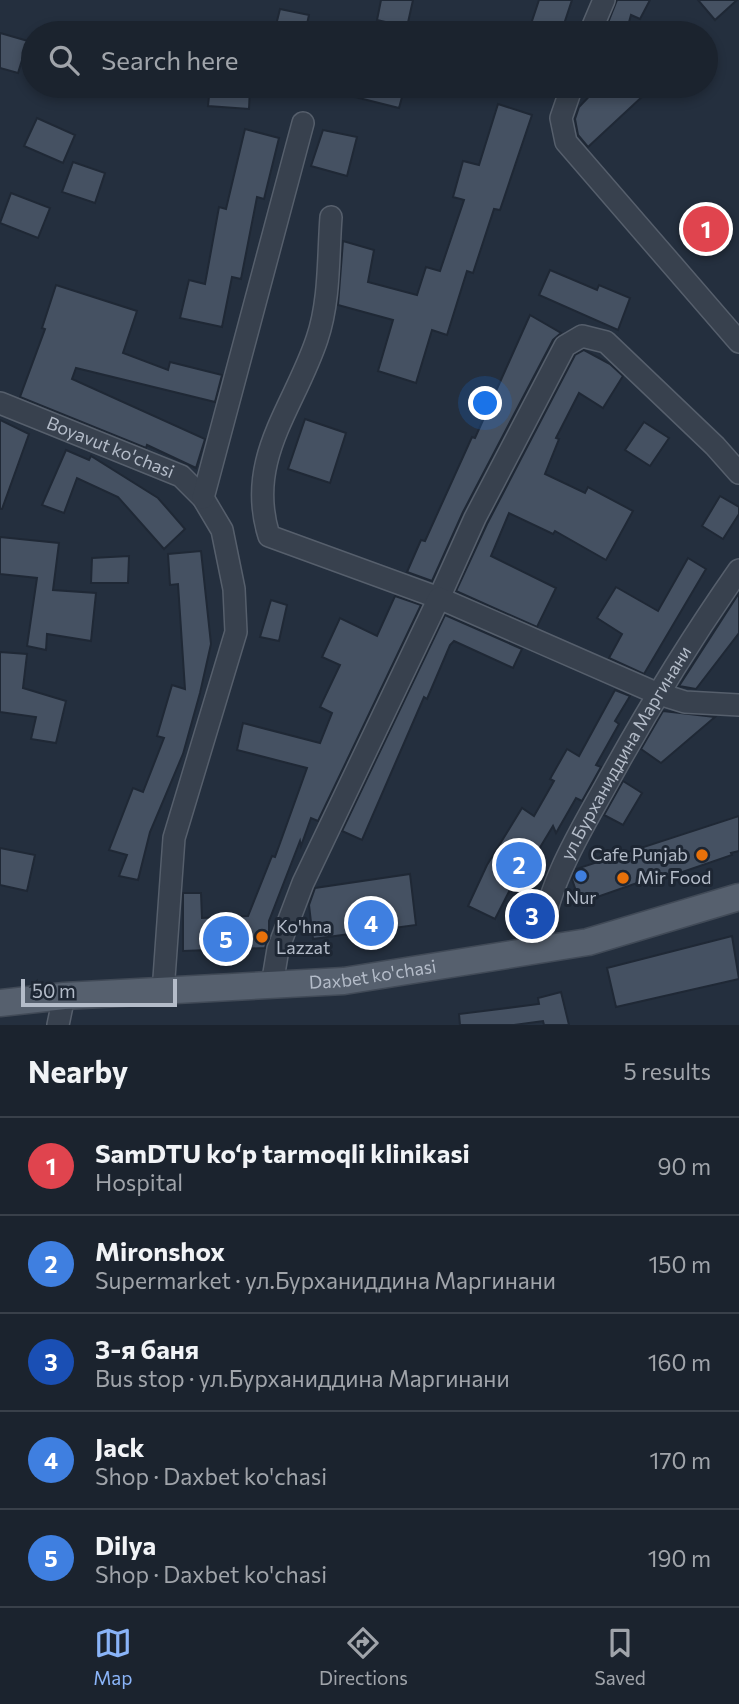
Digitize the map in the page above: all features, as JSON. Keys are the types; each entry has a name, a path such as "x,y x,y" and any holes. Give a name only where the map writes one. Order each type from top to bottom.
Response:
{"main road":[{"name":"Daxbet ko'chasi","path":"0,1003 64,996 344,981 588,942 739,897"}],"street":[{"path":"595,21 604,0"},
{"path":"568,98 561,118 566,142 739,342"},
{"path":"163,992 174,838 236,632 234,589 222,530 207,503 303,123"},
{"path":"331,217 323,318 304,373 271,442 262,474 262,515 269,536 439,598 656,694 685,702 739,705"},
{"path":"272,985 278,949 303,883 475,518 565,346 582,337 606,342 715,446 739,473"},
{"name":"Boyavut ko'chasi","path":"0,403 181,476 207,503"},
{"name":"ул.Бурханиддина Маргинани","path":"540,948 542,925 554,887 581,830 656,694 739,570"},
{"path":"58,1025 64,996"}],"building":[{"path":"381,0 413,0 408,21 377,20"},
{"path":"539,0 572,0 565,21 532,21"},
{"path":"617,0 650,0 640,19 631,15 629,21 609,21"},
{"path":"698,0 737,0 715,20"},
{"path":"280,9 309,15 308,21 277,21"},
{"path":"0,33 21,39 21,63 18,73 0,68"},
{"path":"209,98 249,98 249,109 208,106"},
{"path":"359,98 402,98 399,108"},
{"path":"588,98 641,98 588,147 578,135 575,119 579,107"},
{"path":"498,104 532,115 500,210 494,209 473,273 467,271 447,335 432,330 416,383 378,371 393,320 338,305 343,241 374,250 368,282 417,295 426,267 440,271 464,200 453,197 463,161 479,165"},
{"path":"37,118 75,135 63,163 24,146"},
{"path":"245,129 279,138 264,199 257,197 241,279 232,277 222,327 180,318 189,280 205,284 219,207 226,209"},
{"path":"323,130 357,137 347,176 311,166"},
{"path":"73,162 105,173 95,203 62,192"},
{"path":"11,193 50,208 38,238 0,223"},
{"path":"550,270 597,290 599,285 630,298 618,330 539,295"},
{"path":"56,285 137,311 123,353 168,370 170,362 222,375 215,402 76,368 72,379 205,439 196,468 147,445 146,448 20,397 45,329 42,328"},
{"path":"530,315 561,333 553,340 463,512 432,581 407,572 421,540 425,541 472,437 475,438"},
{"path":"584,350 610,364 623,376 603,408 579,393 556,438 559,439 545,474 585,493 588,487 633,511 606,560 555,531 553,534 509,513 491,556 556,588 537,627 456,591 487,524 575,355"},
{"path":"305,419 346,433 330,483 288,469"},
{"path":"0,420 29,434 2,509 0,509"},
{"path":"644,422 669,438 650,466 625,450"},
{"path":"66,450 89,460 91,456 158,498 185,529 164,549 118,497 77,478 64,513 42,505"},
{"path":"720,496 739,507 739,514 723,539 702,526"},
{"path":"0,537 59,543 53,590 96,593 91,641 47,634 46,650 27,646 37,578 0,574"},
{"path":"201,551 211,644 200,693 183,754 150,832 138,880 119,876 127,855 109,850 133,788 143,792 164,738 157,736 172,685 185,689 178,584 170,585 168,554"},
{"path":"129,556 128,583 91,583 92,558"},
{"path":"688,558 706,569 644,674 609,658 622,634 597,618 616,587 658,611"},
{"path":"739,593 739,633 696,689 679,686"},
{"path":"395,596 421,605 318,821 311,818 301,846 300,841 269,921 265,948 183,951 183,893 201,893 202,918 248,916 272,856 275,857 307,768 237,750 243,723 320,743 332,713 320,707 340,665 322,657 340,618 377,636"},
{"path":"271,600 287,605 279,641 260,637"},
{"path":"445,615 522,649 513,668 454,641 450,645 427,699 424,697 362,840 342,831"},
{"path":"0,652 27,654 23,688 66,701 56,743 31,739 36,717 0,712"},
{"path":"615,690 630,696 615,721 619,724 596,765 601,767 582,801 576,798 556,833 553,826 518,884 514,882 495,919 468,906 487,865 522,808 534,816 554,781 550,779 567,749 579,756"},
{"path":"663,711 715,717 661,763 641,749"},
{"path":"623,781 642,793 623,825 604,815"},
{"path":"739,816 739,851 731,853 732,855 662,879 660,875 580,903 572,879 576,869"},
{"path":"0,848 35,855 27,891 0,885"},
{"path":"410,874 416,925 313,939 309,905 315,888"},
{"path":"732,936 739,979 616,1007 607,968"},
{"path":"561,992 569,1025 544,1025 543,1021 514,1025 460,1025 459,1014 539,1004 538,998"}],"place":[{"name":"SamDTU ko‘p tarmoqli klinikasi","path":"706,229"},
{"name":"Cafe Punjab","path":"702,855"},
{"name":"Mironshox","path":"519,865"},
{"name":"Nur","path":"581,876"},
{"name":"Mir Food","path":"623,878"},
{"name":"3-я баня","path":"532,916"},
{"name":"Jack","path":"371,923"},
{"name":"Ko'hna Lazzat","path":"262,937"},
{"name":"Dilya","path":"226,939"}]}
